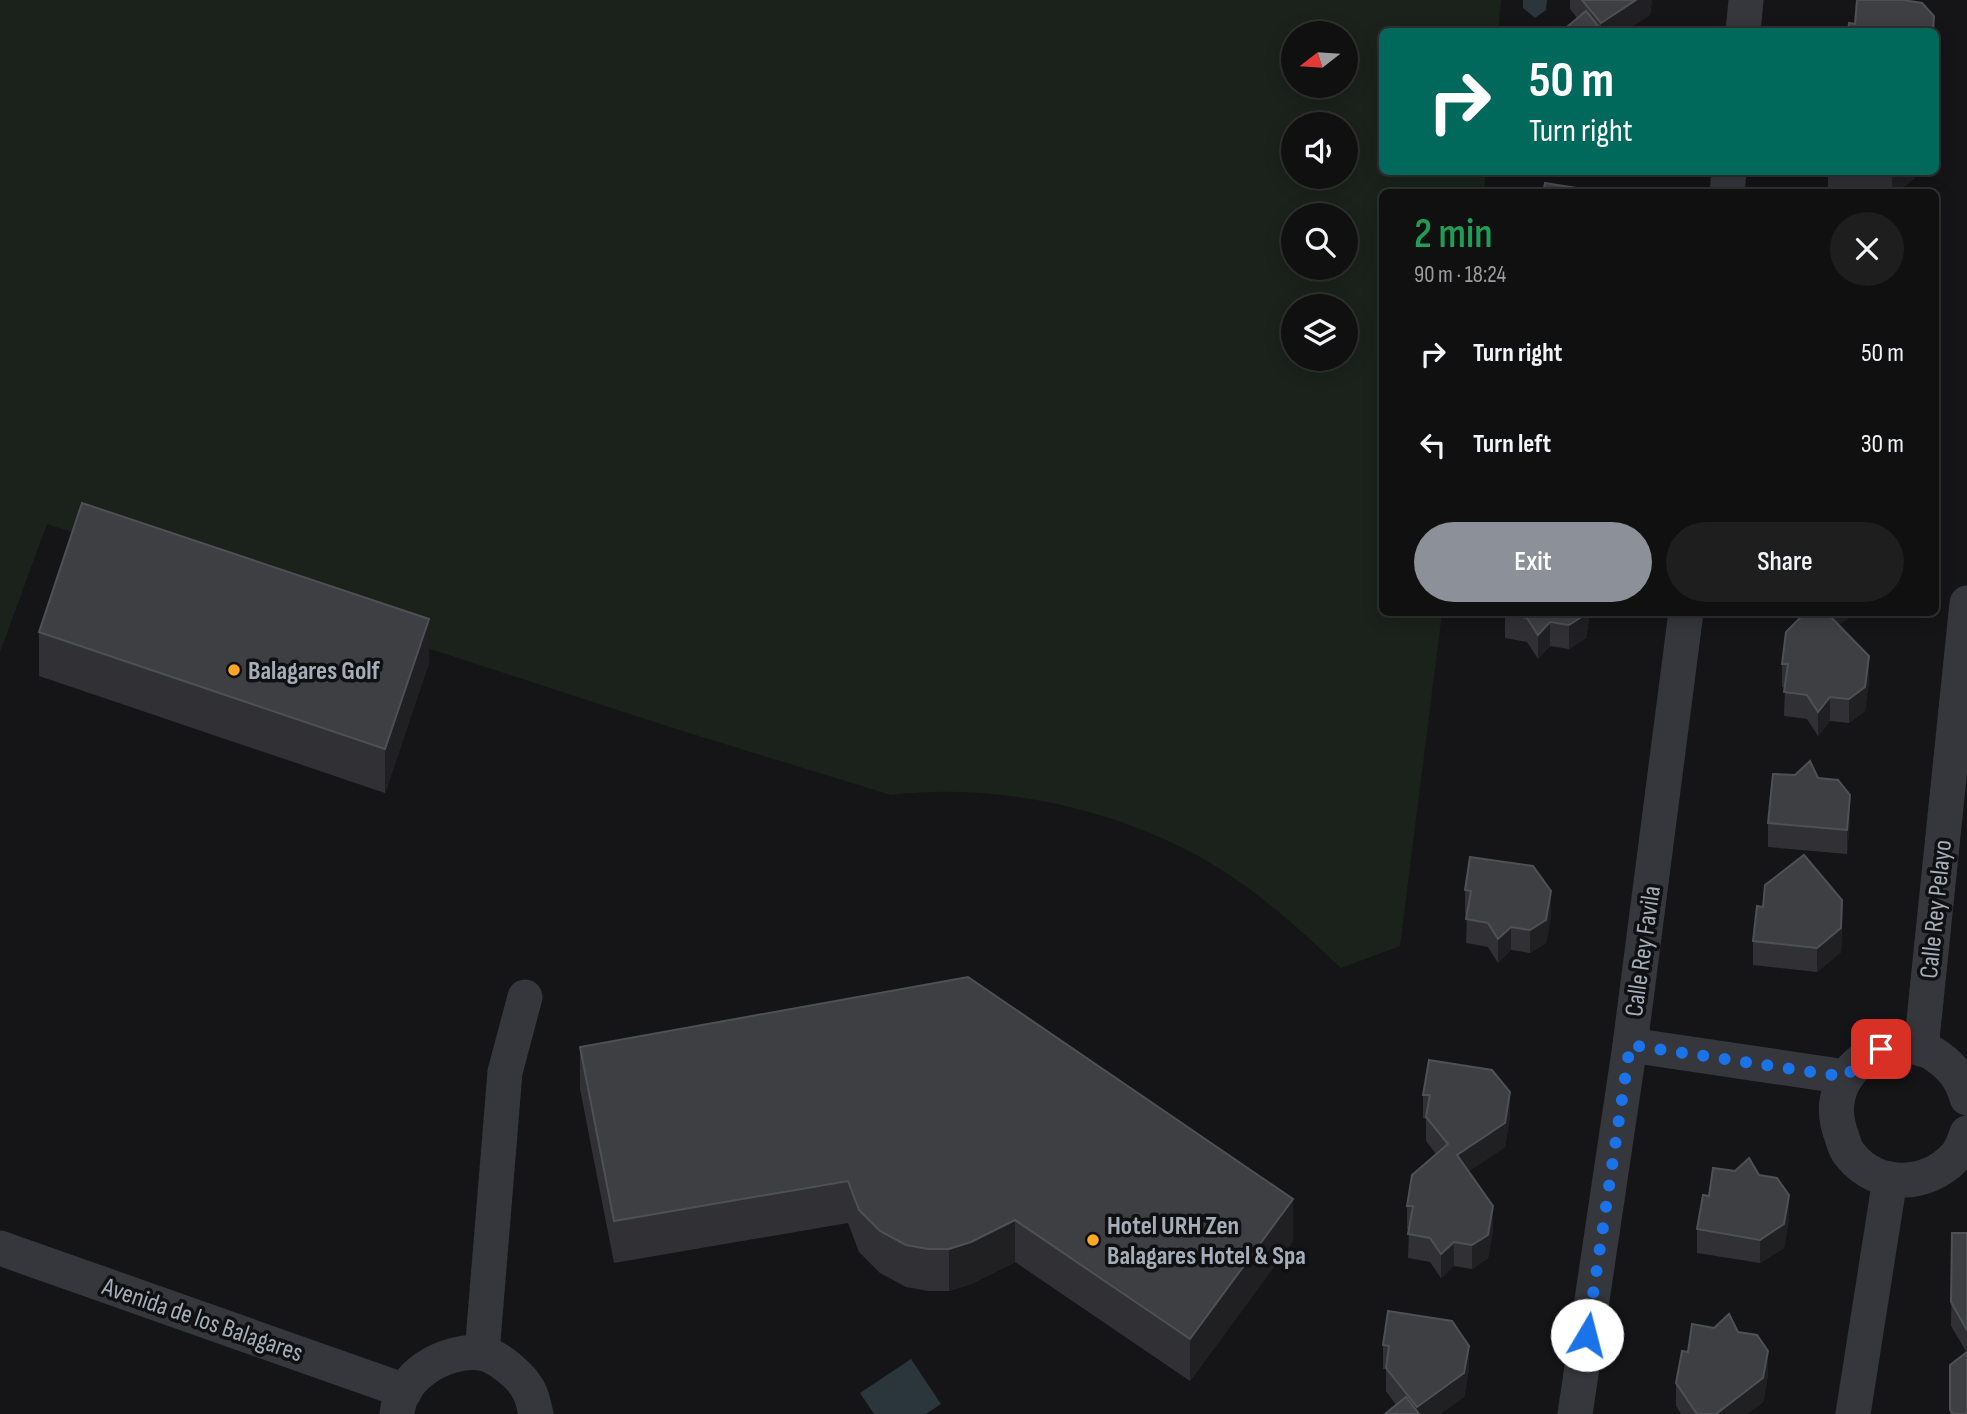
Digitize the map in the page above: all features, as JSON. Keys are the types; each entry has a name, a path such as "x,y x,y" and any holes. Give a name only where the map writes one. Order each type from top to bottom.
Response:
{"street":[{"path":"1743,28 1746,0"},
{"name":"Calle Rey Pelayo","path":"1921,1049 1967,603"},
{"name":"Calle Rey Favila","path":"1575,1414 1630,1045 1685,616"},
{"path":"482,1353 505,1072 525,997"},
{"path":"1630,1045 1846,1077"},
{"path":"1967,1098 1963,1082 1948,1064 1928,1051 1905,1046 1881,1049 1862,1059 1846,1077 1837,1098 1835,1120 1849,1154 1864,1170 1889,1179 1911,1181 1932,1174 1955,1157 1967,1133"},
{"path":"1853,1414 1889,1179"},
{"name":"Avenida de los Balagares","path":"0,1248 401,1402"},
{"path":"401,1402 424,1368 445,1357 482,1353 515,1373 530,1392 536,1414"}],"shaded area":[{"path":"0,0 1501,0 1498,28 1379,28 1379,175 1486,175 1484,189 1379,189 1379,616 1442,616 1400,946 1341,968 1266,902 1217,867 1181,847 1102,816 1018,797 932,792 891,795 676,729 47,524 0,652"},
{"path":"1523,0 1547,0 1546,10 1535,18 1523,8"},
{"path":"911,1359 941,1404 926,1414 874,1414 860,1393"}],"building":[{"path":"1582,0 1636,0 1601,23"},
{"path":"1857,0 1903,0 1922,3 1934,16 1933,28 1848,28 1849,23 1855,24"},
{"path":"1586,11 1600,28 1566,28"},
{"path":"1545,183 1583,189 1544,189"},
{"name":"Balagares Golf","path":"82,503 429,619 385,749 39,632"},
{"path":"1516,616 1583,616 1569,625 1550,622 1538,635 1527,618"},
{"path":"1802,616 1830,616 1869,656 1865,687 1849,699 1830,697 1818,712 1807,695 1784,692 1788,664 1782,664 1786,632"},
{"path":"1810,761 1818,778 1838,780 1850,795 1847,830 1768,823 1773,774 1795,775"},
{"path":"1804,855 1842,900 1841,928 1817,948 1753,941 1757,906 1763,907 1765,885"},
{"path":"1470,857 1533,866 1551,891 1546,920 1530,930 1511,927 1498,939 1488,923 1466,919 1471,891 1465,890"},
{"path":"968,977 1293,1199 1190,1339 1015,1220 971,1242 949,1249 906,1245 880,1231 859,1210 848,1181 614,1221 580,1047"},
{"path":"1429,1060 1492,1070 1510,1092 1505,1123 1457,1155 1493,1206 1488,1235 1472,1245 1454,1242 1441,1254 1430,1238 1408,1234 1413,1206 1407,1206 1412,1175 1448,1144 1426,1117 1430,1095 1423,1095"},
{"path":"1749,1158 1759,1175 1777,1178 1789,1195 1784,1224 1760,1240 1697,1229 1703,1195 1709,1196 1713,1168 1735,1171"},
{"path":"1952,1233 1967,1233 1967,1330 1951,1302"},
{"path":"1388,1311 1452,1321 1469,1346 1464,1373 1417,1407 1386,1368 1389,1346 1383,1345"},
{"path":"1729,1314 1738,1332 1757,1335 1768,1351 1763,1378 1716,1414 1697,1414 1676,1383 1682,1351 1688,1352 1692,1324 1714,1328"},
{"path":"1967,1352 1967,1414 1953,1414 1950,1410 1950,1365"},
{"path":"1406,1397 1419,1414 1385,1414"}],"place":[{"name":"Balagares Golf","path":"234,670"},
{"name":"Hotel URH Zen Balagares Hotel & Spa","path":"1093,1240"}],"route":[{"path":"1587,1335 1630,1045 1846,1077 1862,1059 1881,1049"}]}
